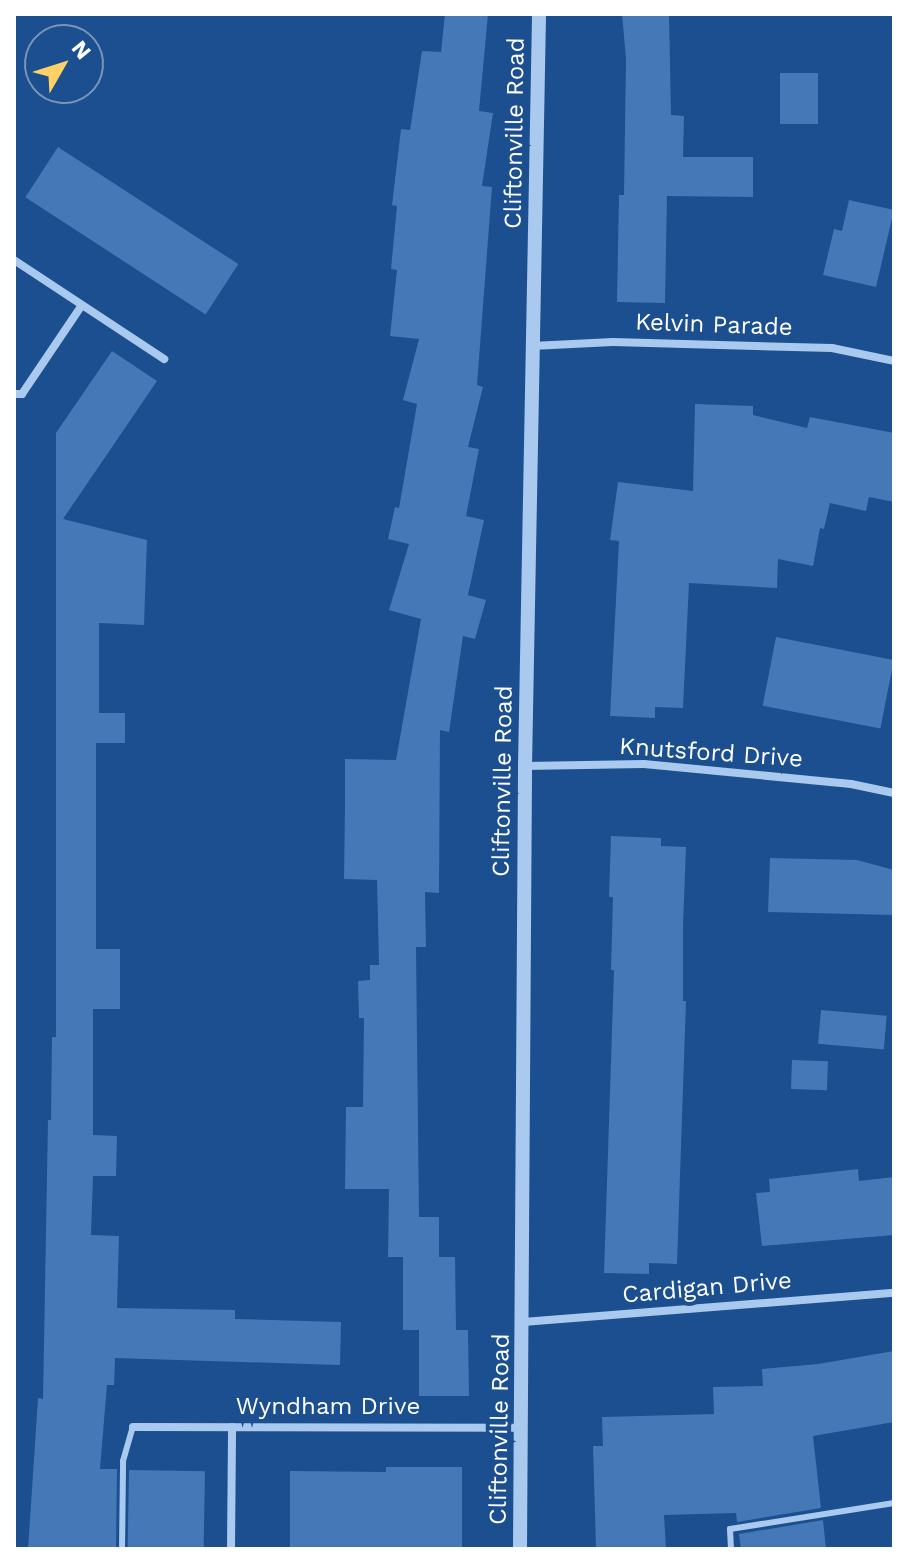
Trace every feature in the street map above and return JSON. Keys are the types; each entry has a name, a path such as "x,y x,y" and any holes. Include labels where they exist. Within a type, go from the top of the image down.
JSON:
{"street":[{"name":"Cliftonville Road","path":"520,1549 525,766 539,14"},
{"path":"14,260 164,359"},
{"path":"14,394 22,394 82,305"},
{"name":"Kelvin Parade","path":"532,346 613,342 832,348 894,361"},
{"name":"Knutsford Drive","path":"525,766 644,764 851,784 894,793"},
{"name":"Cardigan Drive","path":"523,1322 894,1293"},
{"name":"Wyndham Drive","path":"133,1427 523,1428"},
{"path":"231,1549 232,1427"}],"lane":[{"path":"122,1549 123,1461 133,1427"},
{"path":"731,1549 730,1529 894,1503"}],"building":[{"path":"445,14 488,14 479,111 493,113 482,186 492,187 477,385 483,387 468,447 479,449 466,516 484,520 468,595 486,600 475,639 463,636 449,732 440,730 439,893 425,892 426,947 416,947 419,1217 439,1217 439,1257 455,1257 456,1330 468,1330 469,1396 419,1396 419,1330 403,1330 403,1257 388,1257 389,1189 345,1189 346,1107 363,1107 364,1018 359,1018 358,981 370,980 370,965 379,965 377,880 344,879 345,759 396,760 421,619 389,610 409,544 388,539 395,507 399,508 417,404 403,400 419,339 390,336 397,270 391,269 397,206 392,205 401,129 410,130 422,51 441,52"},
{"path":"622,14 669,14 671,115 684,116 683,157 753,157 753,197 667,196 665,303 617,302 619,195 624,195 626,59"},
{"path":"780,73 818,73 818,124 780,124"},
{"path":"58,147 238,264 206,314 25,197"},
{"path":"849,200 894,210 876,287 823,275 834,229 842,231"},
{"path":"112,351 157,381 63,519 147,540 144,625 99,623 99,713 125,713 125,743 96,743 96,949 120,949 120,1009 93,1009 93,1135 117,1136 116,1176 93,1176 91,1235 119,1236 117,1308 235,1310 235,1319 341,1322 340,1365 115,1358 114,1385 107,1385 100,1469 117,1469 116,1549 28,1549 38,1398 43,1399 48,1120 51,1120 52,1037 56,1037 56,433"},
{"path":"695,404 753,406 753,415 807,428 810,417 894,433 894,502 869,497 866,511 830,503 824,529 820,528 813,566 778,559 777,588 689,583 683,708 655,707 655,718 610,716 619,541 610,540 618,482 693,491"},
{"path":"776,637 894,660 880,729 763,706"},
{"path":"611,836 661,838 661,846 686,847 683,1001 686,1001 677,1264 649,1263 649,1274 604,1273 614,970 611,970 613,897 609,897"},
{"path":"770,858 857,860 894,870 894,915 768,912"},
{"path":"821,1010 887,1016 884,1050 818,1044"},
{"path":"792,1060 828,1061 827,1090 791,1089"},
{"path":"858,1169 859,1181 894,1177 894,1235 762,1246 756,1193 770,1192 769,1179"},
{"path":"894,1351 894,1422 813,1436 821,1508 737,1522 736,1513 664,1515 666,1549 596,1549 593,1446 603,1446 602,1417 714,1414 713,1387 763,1386 762,1369 818,1364"},
{"path":"386,1467 462,1467 462,1549 290,1549 290,1471 386,1472"},
{"path":"129,1470 205,1471 204,1549 128,1549"},
{"path":"823,1520 826,1549 741,1549 739,1534"}]}
